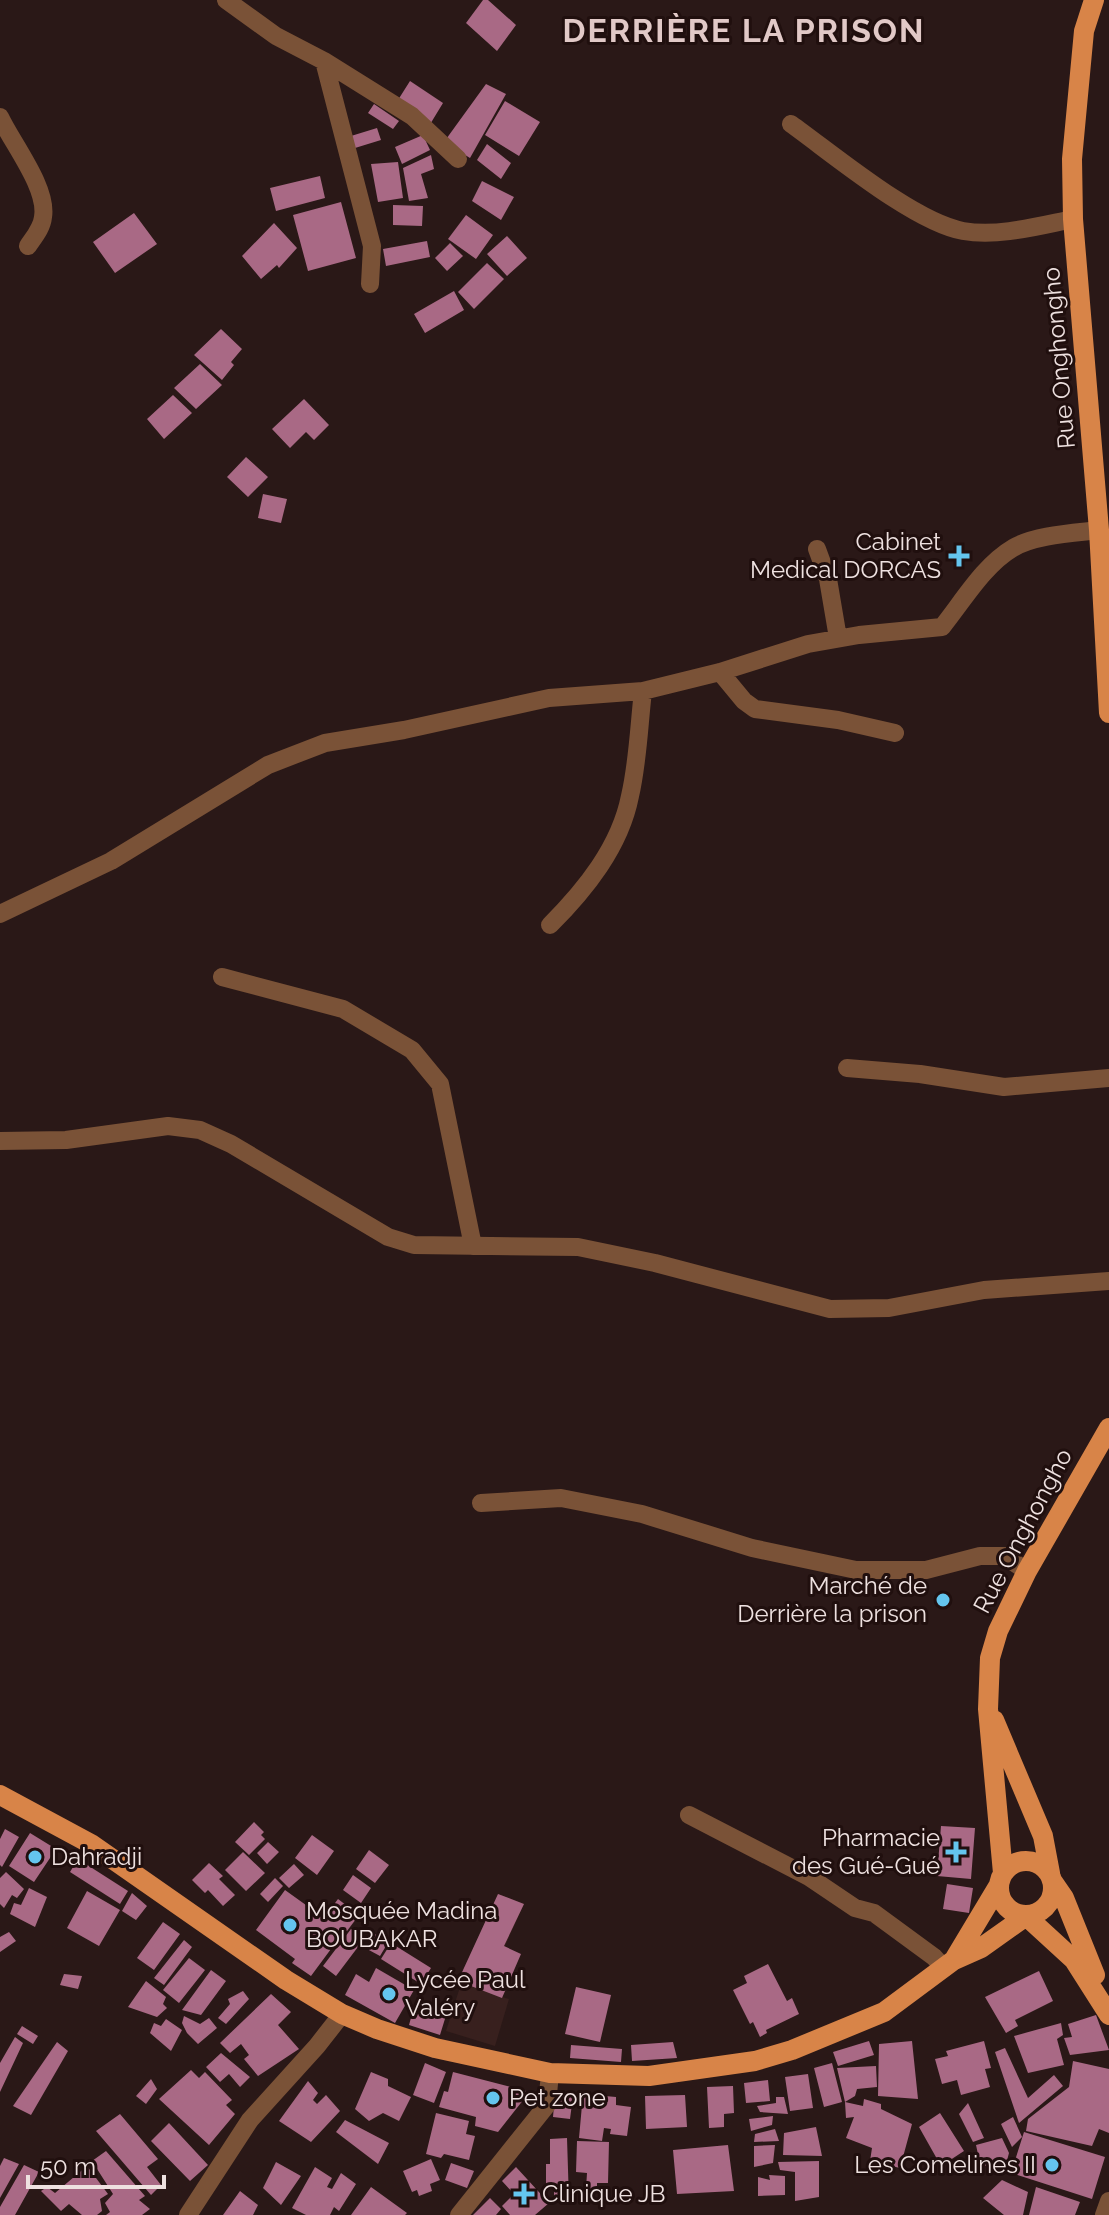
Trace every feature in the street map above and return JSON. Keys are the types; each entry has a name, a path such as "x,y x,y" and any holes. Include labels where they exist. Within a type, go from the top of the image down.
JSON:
{"main road":[{"name":"Rue Onghongho","path":"1094,0 1084,31 1078,85 1072,159 1073,219 1099,530 1109,713"},
{"name":"Rue Onghongho","path":"1001,1879 988,1709 990,1658 998,1631 1027,1571 1109,1428"},
{"path":"0,1795 103,1852 253,1958 342,2014 435,2048 550,2073 649,2076 763,2059 871,2019 894,2006 949,1964 981,1948 1026,1916 1045,1909 1054,1892 1049,1855 1033,1808 988,1709"},
{"path":"949,1964 1009,1866 1026,1861 1044,1866 1073,1918 1109,2014"},
{"path":"1001,1879 1000,1896 1005,1906 1026,1916 1074,1960 1109,2014"}],"street":[{"path":"226,0 276,36 324,61 412,116 458,159"},
{"path":"324,61 372,246 370,284"},
{"path":"0,117 31,174 44,212 42,223 28,246"},
{"path":"791,124 896,199 931,219 962,231 1008,232 1073,219"},
{"path":"0,914 111,861 268,765 325,743 404,730 549,698 643,691 838,638 942,627 992,565 1014,547 1099,530"},
{"path":"817,549 830,590 838,638"},
{"path":"720,672 744,701 755,709 824,717 895,733"},
{"path":"550,925 583,892 609,851 620,824 630,797 643,691"},
{"path":"222,977 343,1009 412,1050 440,1084 473,1246"},
{"path":"847,1068 920,1074 1004,1087 1109,1078"},
{"path":"0,1141 66,1140 168,1126 200,1130 231,1144 388,1237 414,1245 578,1247 655,1263 830,1309 889,1308 984,1290 1109,1281"},
{"path":"481,1503 561,1498 642,1514 752,1548 856,1570 926,1570 980,1556 1004,1556 1027,1571"},
{"path":"689,1815 809,1877 855,1908 874,1913 934,1957 949,1964"},
{"path":"188,2215 250,2120 342,2014"},
{"path":"459,2215 547,2105 550,2073"},
{"path":"1104,2215 1109,2201"}],"shaded area":[{"path":"498,1894 524,1904 505,1946 502,1997 509,1999 495,2046 446,2031 460,1987 458,1981"}],"building":[{"path":"483,0 488,0 516,25 497,51 466,23"},
{"path":"410,81 443,103 429,126 398,100"},
{"path":"486,84 506,94 470,158 444,142"},
{"path":"505,101 540,122 519,156 485,135"},
{"path":"374,104 399,121 393,129 368,113"},
{"path":"377,128 381,140 355,148 351,136"},
{"path":"423,135 430,150 402,164 395,147"},
{"path":"487,144 511,163 501,179 477,160"},
{"path":"431,155 434,169 421,174 428,198 409,201 403,168"},
{"path":"398,162 403,198 378,202 371,164"},
{"path":"320,176 325,198 276,211 270,188"},
{"path":"482,181 514,197 501,220 472,201"},
{"path":"341,202 356,258 308,271 293,215"},
{"path":"393,205 423,206 422,226 393,225"},
{"path":"134,213 157,244 115,273 93,242"},
{"path":"466,215 493,235 476,259 448,239"},
{"path":"274,223 297,248 279,268 277,265 261,279 242,256"},
{"path":"507,236 527,258 507,276 487,254"},
{"path":"427,241 430,257 386,266 383,249"},
{"path":"450,243 463,256 447,271 435,258"},
{"path":"487,263 504,279 474,309 458,292"},
{"path":"454,291 464,310 425,333 414,314"},
{"path":"221,329 242,349 222,380 194,355"},
{"path":"200,364 222,385 196,409 174,388"},
{"path":"173,395 192,413 164,439 147,419"},
{"path":"304,399 329,425 314,440 306,432 290,448 272,429"},
{"path":"246,457 268,477 248,497 227,477"},
{"path":"263,494 287,499 281,523 258,518"},
{"path":"254,1822 264,1832 261,1835 265,1839 249,1855 235,1842"},
{"name":"Pharmacie des Gué-Gué","path":"941,1826 975,1828 971,1879 937,1876"},
{"path":"5,1829 19,1837 2,1867 0,1839"},
{"path":"30,1833 56,1849 34,1882 9,1866"},
{"path":"312,1835 334,1851 317,1875 295,1858"},
{"path":"268,1842 279,1852 267,1864 257,1853"},
{"path":"369,1850 389,1865 375,1883 356,1869"},
{"path":"243,1852 265,1873 246,1891 225,1870"},
{"path":"78,1859 128,1891 120,1904 70,1872"},
{"path":"209,1863 223,1876 219,1879 235,1895 223,1906 208,1890 205,1893 192,1880"},
{"path":"294,1864 304,1875 289,1888 279,1878"},
{"path":"6,1872 24,1889 17,1898 12,1895 4,1908 0,1904 0,1878"},
{"path":"353,1875 371,1888 361,1903 343,1890"},
{"path":"275,1878 283,1886 268,1902 260,1894"},
{"path":"947,1884 973,1888 969,1913 943,1909"},
{"path":"29,1888 47,1897 35,1927 10,1914 14,1903 21,1905"},
{"path":"285,1890 324,1918 338,1899 359,1915 311,1976 292,1963 295,1959 256,1930"},
{"path":"87,1891 120,1910 99,1946 67,1928"},
{"path":"132,1893 147,1906 136,1920 122,1911"},
{"path":"498,1894 524,1904 504,1946 521,1954 502,1998 458,1981"},
{"path":"163,1922 180,1934 154,1970 137,1958"},
{"path":"351,1929 364,1939 336,1976 323,1966"},
{"path":"9,1932 16,1941 0,1952 0,1937"},
{"path":"375,1934 389,1941 380,1956 367,1949"},
{"path":"184,1940 192,1947 164,1985 154,1978"},
{"path":"391,1943 431,1968 421,1984 381,1959"},
{"path":"189,1958 205,1970 179,2003 163,1990"},
{"path":"768,1964 787,2001 792,1998 799,2014 766,2030 767,2033 760,2037 733,1990 747,1983 744,1976"},
{"path":"376,1968 414,1990 395,2023 345,1995 356,1974 369,1982"},
{"path":"211,1970 226,1981 201,2015 182,2010"},
{"path":"1039,1971 1053,2001 1015,2020 1018,2026 1006,2033 985,1997"},
{"path":"64,1974 82,1976 78,1989 60,1985"},
{"path":"146,1981 166,1997 163,2004 167,2008 157,2017 128,2007"},
{"path":"576,1987 611,1995 600,2042 565,2034"},
{"path":"243,1991 249,1999 226,2024 218,2018 230,2004 228,1999"},
{"path":"271,1994 291,2012 278,2025 299,2049 258,2076 244,2059 249,2055 241,2044 230,2053 220,2043"},
{"path":"429,2003 448,2009 440,2035 409,2025 414,2007 426,2011"},
{"path":"1096,2015 1109,2050 1070,2055 1064,2038 1072,2037 1068,2024"},
{"path":"184,2016 200,2024 209,2018 217,2028 198,2044 182,2023"},
{"path":"166,2019 182,2030 171,2051 150,2033 154,2023 161,2026"},
{"path":"1061,2023 1063,2035 1057,2039 1064,2065 1028,2073 1014,2036"},
{"path":"22,2026 38,2036 33,2044 17,2034"},
{"path":"15,2037 23,2043 0,2092 0,2063"},
{"path":"869,2041 874,2055 838,2066 833,2052"},
{"path":"912,2041 918,2099 878,2096 879,2044"},
{"path":"984,2041 991,2068 985,2069 990,2087 961,2095 957,2080 942,2084 935,2059 948,2056 946,2051"},
{"path":"57,2042 68,2051 31,2115 13,2106"},
{"path":"673,2042 677,2058 632,2061 631,2045"},
{"path":"571,2045 622,2049 621,2062 570,2058"},
{"path":"1005,2048 1028,2098 1054,2075 1063,2086 1019,2123 995,2052"},
{"path":"221,2053 250,2077 240,2087 229,2074 220,2082 206,2067"},
{"path":"1073,2061 1109,2069 1109,2133 1099,2129 1092,2146 1026,2131 1028,2119 1069,2087"},
{"path":"425,2063 446,2072 434,2103 413,2095"},
{"path":"832,2063 842,2102 824,2107 814,2068"},
{"path":"876,2066 877,2087 857,2089 855,2096 845,2102 837,2068"},
{"path":"191,2070 199,2078 205,2072 232,2100 226,2105 235,2114 209,2145 159,2099"},
{"path":"371,2072 388,2079 388,2086 411,2097 399,2121 383,2113 369,2121 355,2109"},
{"path":"453,2072 526,2091 524,2099 498,2132 475,2126 476,2117 439,2107 444,2091 448,2092"},
{"path":"808,2074 813,2108 790,2111 785,2077"},
{"path":"151,2079 157,2089 146,2104 136,2096"},
{"path":"768,2080 770,2101 746,2103 744,2083"},
{"path":"308,2081 318,2093 313,2100 317,2104 326,2095 340,2111 311,2142 279,2121"},
{"path":"733,2086 734,2113 724,2114 724,2127 709,2128 707,2087"},
{"path":"555,2094 573,2096 570,2119 553,2117"},
{"path":"583,2094 616,2097 616,2105 631,2107 627,2136 610,2134 611,2129 604,2128 602,2141 579,2138"},
{"path":"685,2095 687,2127 646,2129 645,2096"},
{"path":"776,2097 784,2097 788,2114 760,2112 757,2106 776,2103"},
{"path":"864,2099 881,2104 881,2109 912,2124 900,2168 870,2161 872,2148 846,2138 854,2117 846,2118 845,2102 863,2106"},
{"path":"968,2103 984,2138 973,2142 959,2114"},
{"path":"436,2113 469,2121 466,2134 475,2136 469,2160 444,2154 441,2158 426,2154"},
{"path":"940,2113 964,2151 941,2166 919,2127"},
{"path":"120,2114 158,2159 147,2167 161,2185 151,2195 96,2131"},
{"path":"773,2116 772,2125 751,2131 749,2119"},
{"path":"1013,2117 1022,2137 1012,2147 1001,2124"},
{"path":"345,2120 389,2143 378,2164 336,2132"},
{"path":"169,2123 208,2165 190,2181 151,2141"},
{"path":"816,2127 822,2156 783,2155 784,2133"},
{"path":"775,2129 779,2141 754,2142 755,2134"},
{"path":"1024,2132 1105,2157 1092,2199 1011,2173"},
{"path":"567,2138 569,2201 554,2202 554,2185 546,2185 550,2139"},
{"path":"1002,2138 1009,2153 1005,2168 991,2171 979,2159 976,2145"},
{"path":"577,2141 609,2142 608,2183 597,2183 597,2189 586,2189 587,2173 576,2172"},
{"path":"728,2145 734,2191 677,2194 673,2150"},
{"path":"775,2145 773,2163 754,2167 754,2146"},
{"path":"106,2151 145,2196 139,2200 150,2209 142,2215 106,2215 110,2212 105,2203 113,2194 92,2161"},
{"path":"4,2158 19,2164 0,2198 0,2166"},
{"path":"431,2159 440,2180 430,2184 432,2191 419,2196 417,2190 412,2192 403,2171"},
{"path":"819,2161 819,2197 795,2201 795,2172 780,2170 778,2162"},
{"path":"276,2162 301,2176 281,2205 263,2188"},
{"path":"451,2163 474,2171 467,2188 445,2180"},
{"path":"24,2165 39,2172 15,2215 0,2215 0,2207"},
{"path":"87,2166 108,2194 100,2199 102,2211 97,2215 82,2215 69,2204 61,2211 41,2191 47,2187 55,2193"},
{"path":"315,2167 332,2178 327,2187 332,2189 341,2173 356,2184 339,2211 334,2207 330,2215 306,2215 292,2208"},
{"path":"516,2167 549,2203 535,2215 510,2215 502,2206 514,2194 502,2181"},
{"path":"769,2175 785,2176 785,2195 758,2196 758,2177 770,2180"},
{"path":"1002,2180 1028,2192 1023,2215 1004,2215 983,2198"},
{"path":"371,2187 407,2213 351,2215"},
{"path":"1036,2187 1080,2202 1075,2215 1029,2215"},
{"path":"240,2191 258,2205 253,2215 223,2215"},
{"path":"490,2198 501,2209 496,2215 473,2215"}],"place":[{"name":"Cabinet Medical DORCAS","path":"959,556"},
{"name":"Marché de Derrière la prison","path":"943,1600"},
{"name":"Pharmacie des Gué-Gué","path":"956,1852"},
{"name":"Dahradji","path":"35,1857"},
{"name":"Mosquée Madina BOUBAKAR","path":"290,1925"},
{"name":"Lycée Paul Valéry","path":"389,1994"},
{"name":"Pet zone","path":"493,2098"},
{"name":"Les Comelines II","path":"1052,2165"},
{"name":"Clinique JB","path":"524,2194"}],"district":[{"name":"DERRIÈRE LA PRISON","path":"744,31"}]}
